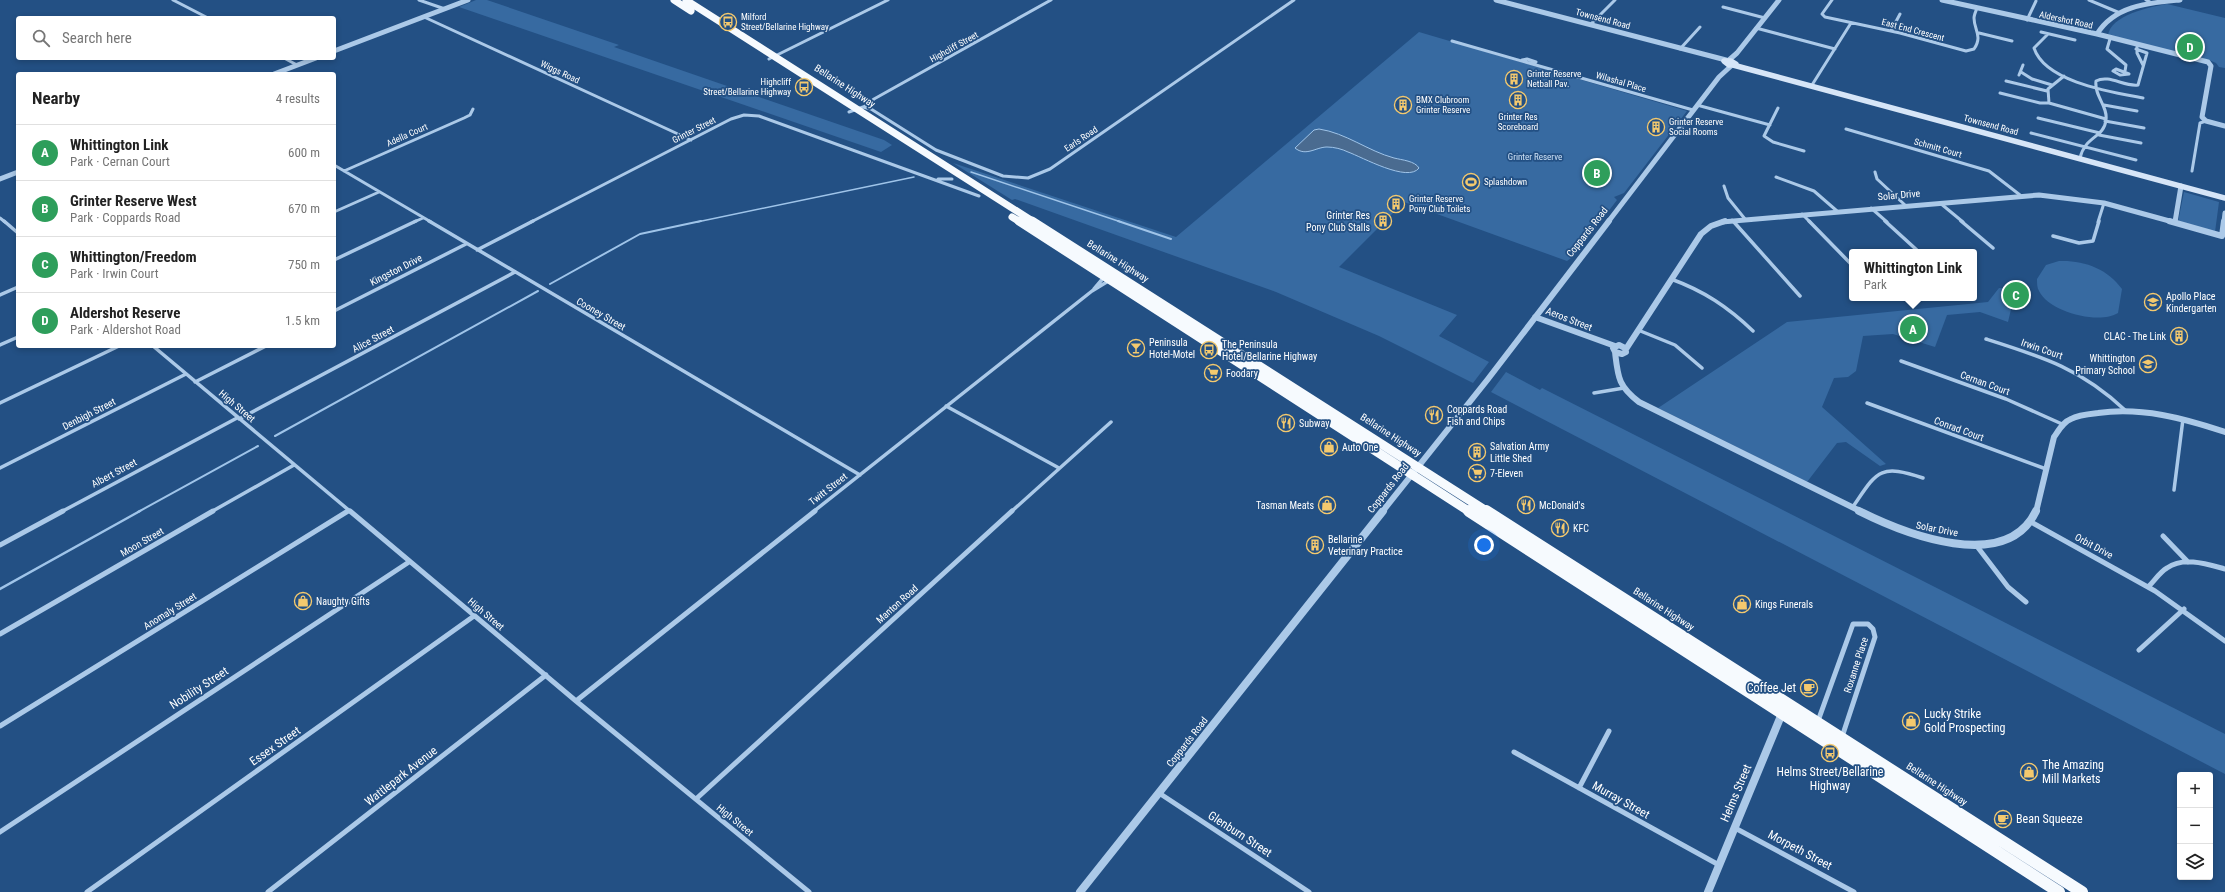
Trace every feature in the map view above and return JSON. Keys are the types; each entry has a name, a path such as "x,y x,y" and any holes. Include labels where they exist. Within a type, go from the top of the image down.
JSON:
{"highway":[{"name":"Bellarine Highway","path":"674,0 857,109 970,182 1109,277"},
{"name":"Bellarine Highway","path":"686,0 772,58"},
{"name":"Bellarine Highway","path":"857,109 952,179 1415,471 1784,708 2059,892"},
{"path":"952,179 970,182"},
{"name":"Bellarine Highway","path":"1784,708 1818,723 2082,892"}],"main road":[{"name":"Townsend Road","path":"1730,63 2225,198"}],"street":[{"path":"173,0 204,16"},
{"path":"419,0 445,9"},
{"path":"336,50 468,0"},
{"path":"772,58 888,0"},
{"name":"Highcliff Street","path":"857,109 1051,0"},
{"name":"Earls Road","path":"857,109 877,112 936,150 955,158 1003,176 1028,178 1050,169 1294,0"},
{"name":"Townsend Road","path":"1496,0 1730,63"},
{"path":"1590,25 1616,0"},
{"name":"Coppards Road","path":"1080,892 1415,471 1779,0"},
{"name":"East End Crescent","path":"1832,0 1822,16 1891,31 1966,51 1973,51 1976,47 1979,33"},
{"name":"Aldershot Road","path":"1942,0 2027,20 2097,34 2137,47 2209,64 2211,67 2202,115 2206,121"},
{"path":"2089,0 2120,13"},
{"path":"2146,0 2152,3"},
{"path":"2097,34 2104,24 2120,13 2152,3 2180,0"},
{"path":"2027,20 2036,1"},
{"path":"1723,7 1765,18"},
{"path":"1977,8 1974,18 1979,33 2012,41"},
{"path":"1891,31 1900,14"},
{"name":"Wiggs Road","path":"424,17 691,140"},
{"path":"1812,85 1851,23"},
{"path":"1680,50 1700,27"},
{"path":"1756,28 1835,49"},
{"path":"2040,32 2076,40"},
{"path":"2048,34 2047,38 2035,45 2035,54 2046,66 2064,76 2094,87 2143,98"},
{"path":"2110,39 2107,49 2126,65 2125,71 2128,75 2119,75 2113,70 2125,71"},
{"name":"Wilashal Place","path":"1452,41 1521,60 1527,59 1646,94 1648,97 1693,110"},
{"path":"2137,47 2139,58 2143,65"},
{"path":"2080,158 2084,146 2100,134 2106,120 2104,106 2094,87 2096,81 2100,79 2137,86 2147,53 2137,47"},
{"path":"2139,58 2146,59"},
{"path":"288,60 297,65"},
{"path":"279,72 311,60"},
{"path":"2019,75 2023,65"},
{"path":"2021,72 2032,79 2052,85"},
{"path":"2049,103 2047,91 2064,76"},
{"path":"2006,81 2047,91"},
{"path":"2000,93 2033,101 2049,103 2106,120 2144,128"},
{"path":"1697,105 1770,125"},
{"path":"2104,106 2137,111"},
{"path":"1778,108 1764,134 1765,138 1804,151"},
{"name":"Adella Court","path":"344,171 464,118 470,115 473,109"},
{"name":"Grinter Street","path":"477,250 735,117 754,115 979,196"},
{"path":"2038,118 2141,143"},
{"path":"2192,171 2200,123 2206,121 2225,126"},
{"name":"Schmitt Court","path":"1846,129 1989,171 2020,195"},
{"path":"2031,133 2136,160"},
{"name":"Cooney Street","path":"336,168 344,171 860,475"},
{"path":"1875,172 1877,179 1905,205"},
{"path":"0,179 16,173"},
{"path":"1776,177 1814,191 1837,211"},
{"name":"Grinter Street","path":"930,178 952,179"},
{"path":"1724,186 1728,198 1745,219"},
{"path":"2175,222 2181,186"},
{"path":"336,211 379,192"},
{"name":"Solar Drive","path":"2062,424 2055,436 2037,508 2031,522 2017,535 1993,542 1976,544 1942,542 1912,535 1852,508 1650,409 1633,398 1624,388 1617,376 1616,363 1619,349 1632,337 1701,234 1712,226 1731,220 2020,195 2055,196 2104,203 2224,236"},
{"path":"1939,202 1994,248"},
{"path":"2053,236 2079,243 2093,241 2104,203"},
{"path":"1870,208 1915,249"},
{"path":"2224,236 2225,213"},
{"path":"1801,214 1849,262"},
{"path":"0,218 16,231"},
{"path":"336,259 423,218"},
{"path":"1731,220 1800,296"},
{"name":"Kingston Drive","path":"336,310 466,244"},
{"name":"Alice Street","path":"238,418 515,272"},
{"name":"Twitt Street","path":"576,701 1109,277"},
{"name":"Twitt Street","path":"1092,291 1109,277"},
{"path":"1670,279 1713,296 1729,308 1753,331"},
{"path":"0,295 16,288"},
{"name":"Aeros Street","path":"1535,317 1619,349"},
{"path":"1637,329 1674,345 1702,368"},
{"path":"0,345 16,338"},
{"name":"Irwin Court","path":"1986,339 2077,371 2098,385 2126,411"},
{"path":"0,403 115,348"},
{"name":"High Street","path":"156,348 409,562 809,892"},
{"path":"195,382 262,348"},
{"name":"Cernan Court","path":"1901,361 2006,398 2062,424"},
{"name":"Denbigh Street","path":"0,468 186,374"},
{"path":"1594,393 1624,388"},
{"name":"Conrad Court","path":"1867,404 2046,469"},
{"path":"946,406 1059,468"},
{"path":"2062,424 2079,417 2126,411 2159,412 2183,418 2225,432"},
{"name":"Albert Street","path":"0,545 238,418"},
{"path":"2174,490 2183,418"},
{"name":"Manton Road","path":"696,799 1111,422"},
{"name":"Moon Street","path":"0,634 294,465"},
{"path":"1852,508 1874,476 1882,471 1894,470 1923,478"},
{"name":"Anomaly Street","path":"0,726 349,511"},
{"name":"Orbit Drive","path":"2031,522 2149,586 2184,609 2225,642"},
{"path":"2163,536 2188,562"},
{"path":"1976,544 2008,587 2026,602"},
{"name":"Nobility Street","path":"0,832 409,562"},
{"path":"2149,586 2168,566 2188,562 2225,569"},
{"path":"2139,650 2184,609"},
{"name":"Essex Street","path":"87,892 474,616"},
{"name":"Roxanne Place","path":"1818,723 1853,624 1860,621 1869,624 1873,628 1875,637 1842,738"},
{"name":"Wattlepark Avenue","path":"268,892 546,675"},
{"name":"Helms Street","path":"1708,892 1784,708"},
{"path":"1579,788 1609,731"},
{"name":"Murray Street","path":"1514,752 1719,865"},
{"name":"Glenburn Street","path":"1159,794 1309,892"},
{"name":"Morpeth Street","path":"1735,828 1854,892"}],"green space":[{"path":"476,0 487,0 619,45 614,47 884,140 892,145 881,152 459,7"},
{"path":"2167,4 2225,18 2225,68 2219,67 2216,63 2209,60 2108,36 2110,29 2123,17 2151,7"},
{"name":"Grinter Reserve","path":"1419,32 1687,111 1624,193 1614,197 1617,200 1575,255 1567,261 1404,202 1339,267 1457,315 1439,336 1489,362 1473,383 1379,336 1276,292 1015,199 1012,200 953,163 1176,237"},
{"path":"2184,192 2219,202 2215,232 2178,222"},
{"path":"2059,261 2086,264 2103,271 2110,276 2122,289 2118,313 2099,318 2087,317 2063,310 2044,298 2038,290 2037,279 2046,265"},
{"path":"1999,288 2009,289 2019,303 2012,305 2008,322 1980,312 1947,315 1935,347 1893,334 1863,336 1856,371 1848,377 1834,378 1822,407 1886,464 1880,466 1846,442 1837,443 1807,482 1658,408 1787,322 1988,302"},
{"path":"1506,372 1540,390 1542,388 2225,734 2225,774 1491,392"}],"shaded area":[{"path":"1319,129 1348,138 1384,155 1411,162 1419,168 1413,172 1405,173 1385,168 1338,148 1323,147 1303,152 1295,148 1314,130"}],"waterway":[{"path":"971,172 1118,221"},
{"path":"697,222 914,177"},
{"path":"550,284 640,234 701,221"},
{"path":"1118,221 1171,239"},
{"path":"275,436 538,291"},
{"path":"138,512 258,446"},
{"path":"0,589 140,511"}],"place":[{"name":"Milford Street/Bellarine Highway","path":"728,22"},
{"name":"Aldershot Reserve","path":"2190,47"},
{"name":"Grinter Reserve Netball Pav.","path":"1514,79"},
{"name":"Highcliff Street/Bellarine Highway","path":"804,87"},
{"name":"Grinter Res Scoreboard","path":"1518,100"},
{"name":"BMX Clubroom Grinter Reserve","path":"1403,105"},
{"name":"Grinter Reserve Social Rooms","path":"1656,127"},
{"name":"Grinter Reserve West","path":"1597,173"},
{"name":"Splashdown","path":"1471,182"},
{"name":"Grinter Reserve Pony Club Toilets","path":"1396,204"},
{"name":"Grinter Res Pony Club Stalls","path":"1383,221"},
{"name":"Whittington/Freedom","path":"2016,295"},
{"name":"Apollo Place Kindergarten","path":"2153,302"},
{"name":"Whittington Link","path":"1913,329"},
{"name":"CLAC - The Link","path":"2179,336"},
{"name":"Peninsula Hotel-Motel","path":"1136,348"},
{"name":"The Peninsula Hotel/Bellarine Highway","path":"1209,350"},
{"name":"Whittington Primary School","path":"2148,364"},
{"name":"Foodary","path":"1213,373"},
{"name":"Coppards Road Fish and Chips","path":"1434,415"},
{"name":"Subway","path":"1286,423"},
{"name":"Auto One","path":"1329,447"},
{"name":"Salvation Army Little Shed","path":"1477,452"},
{"name":"7-Eleven","path":"1477,473"},
{"name":"Tasman Meats","path":"1327,505"},
{"name":"McDonald's","path":"1526,505"},
{"name":"KFC","path":"1560,528"},
{"name":"Bellarine Veterinary Practice","path":"1315,545"},
{"name":"Naughty Gifts","path":"303,601"},
{"name":"Kings Funerals","path":"1742,604"},
{"name":"Coffee Jet","path":"1809,688"},
{"name":"Lucky Strike Gold Prospecting","path":"1911,721"},
{"name":"Helms Street/Bellarine Highway","path":"1830,753"},
{"name":"The Amazing Mill Markets","path":"2029,772"},
{"name":"Bean Squeeze","path":"2003,819"}]}
